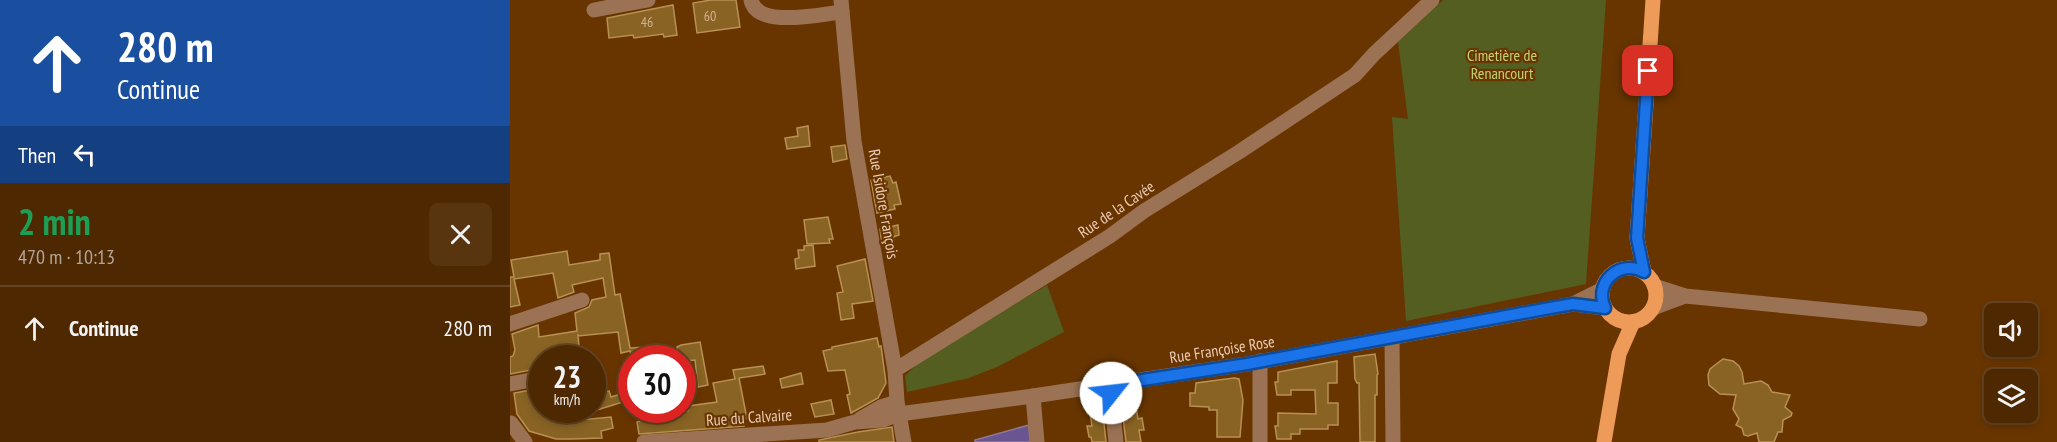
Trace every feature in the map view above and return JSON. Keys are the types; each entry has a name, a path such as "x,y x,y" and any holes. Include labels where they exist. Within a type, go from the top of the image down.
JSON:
{"main road":[{"path":"1644,272 1632,268 1615,271 1608,277 1602,289 1602,303 1609,313 1620,321 1633,322 1644,318 1653,308 1656,297 1654,286 1644,272 1637,238 1653,0"},
{"path":"1623,268 1637,238"},
{"path":"1609,313 1619,354"},
{"path":"1604,442 1619,354 1633,322"}],"street":[{"path":"594,10 648,0"},
{"path":"751,0 753,7 762,15 775,18 842,6"},
{"name":"Rue de la Cavée","path":"895,370 1101,242 1144,211 1239,152 1354,75 1432,0"},
{"name":"Rue Isidore François","path":"842,6 854,141 895,370 904,442"},
{"path":"1654,286 1685,296 1920,319"},
{"path":"1573,304 1602,289"},
{"path":"1653,308 1685,296"},
{"path":"510,324 582,300"},
{"path":"1573,304 1609,313"},
{"name":"Rue Françoise Rose","path":"898,408 1033,396 1110,385 1392,339 1573,304"},
{"path":"1392,339 1393,442"},
{"path":"1260,361 1260,442"},
{"path":"510,384 528,381"},
{"path":"1110,385 1116,442"},
{"path":"1033,396 1038,442"},
{"name":"Rue du Calvaire","path":"644,442 827,430 855,422 883,420 898,408"}],"green space":[{"name":"Cimetière de Renancourt","path":"1443,0 1606,0 1586,284 1406,321 1392,117 1408,119 1398,42"},
{"path":"1047,285 1064,332 997,367 969,378 907,392 905,376 920,361"}],"shaded area":[{"path":"1029,425 1030,442 975,442 975,440"}],"building":[{"path":"736,0 740,27 697,33 693,3"},
{"path":"673,5 677,35 664,37 663,34 634,38 633,35 609,38 607,18"},
{"path":"808,126 810,146 787,149 785,138 798,136 797,128"},
{"path":"845,145 847,159 833,162 831,147"},
{"path":"890,176 893,183 896,182 901,204 894,205 895,209 877,213 871,180"},
{"path":"828,217 833,239 829,239 830,243 807,244 804,220"},
{"path":"898,225 899,235 893,237 894,242 882,244 880,229"},
{"path":"813,245 815,266 796,269 795,259 799,258 798,250 804,250 804,246"},
{"path":"567,251 569,265 600,260 600,254 609,253 615,295 620,294 629,345 620,345 618,332 578,336 579,345 528,345 528,371 510,374 510,357 513,356 515,350 512,334 538,325 539,337 577,331 575,313 589,307 592,300 606,297 603,278 572,285 574,292 558,298 553,273 514,279 520,305 510,307 510,277 514,277 511,260"},
{"path":"865,259 873,301 852,304 854,318 841,320 837,293 843,292 837,266"},
{"path":"877,338 879,347 881,346 886,383 878,398 851,413 845,370 828,371 823,351"},
{"path":"700,342 708,385 698,387 696,345 681,345"},
{"path":"1375,354 1378,374 1377,395 1375,395 1375,442 1360,442 1359,383 1355,379 1354,357"},
{"path":"1723,359 1733,361 1739,366 1744,384 1761,381 1768,385 1772,392 1790,395 1785,407 1792,413 1791,416 1783,420 1782,432 1778,432 1774,442 1759,442 1757,433 1744,435 1742,428 1736,425 1739,419 1733,409 1736,395 1720,394 1709,385 1710,369"},
{"path":"1337,361 1337,383 1328,383 1328,403 1338,403 1338,425 1328,425 1328,429 1300,429 1300,434 1291,434 1291,439 1277,439 1275,426 1278,426 1278,413 1316,414 1315,390 1291,390 1291,395 1277,395 1275,382 1278,382 1278,372"},
{"path":"763,366 765,374 739,378 747,419 743,419 744,426 639,434 637,423 696,423 696,405 717,402 713,383 735,379 733,370"},
{"path":"801,373 803,384 782,388 780,379"},
{"path":"1239,379 1243,400 1240,437 1217,437 1217,410 1190,406 1190,393 1195,393 1196,383"},
{"path":"528,390 528,423 606,423 606,417 611,417 613,428 601,431 602,438 556,439 529,431 517,414 514,393"},
{"path":"609,391 611,397 618,395 618,403 606,407 606,392"},
{"path":"1134,394 1138,419 1142,418 1144,430 1139,430 1141,442 1126,442 1121,401 1126,400 1126,395"},
{"path":"831,400 834,414 815,417 811,404"},
{"path":"1096,400 1097,405 1102,404 1106,442 1092,442 1089,437 1087,426 1092,426 1088,401"},
{"path":"892,427 894,442 819,442 819,440"}],"route":[{"path":"1111,393 1110,385 1392,339 1573,304 1605,308 1601,294 1608,277 1623,268 1644,272 1637,238 1648,71"}]}
